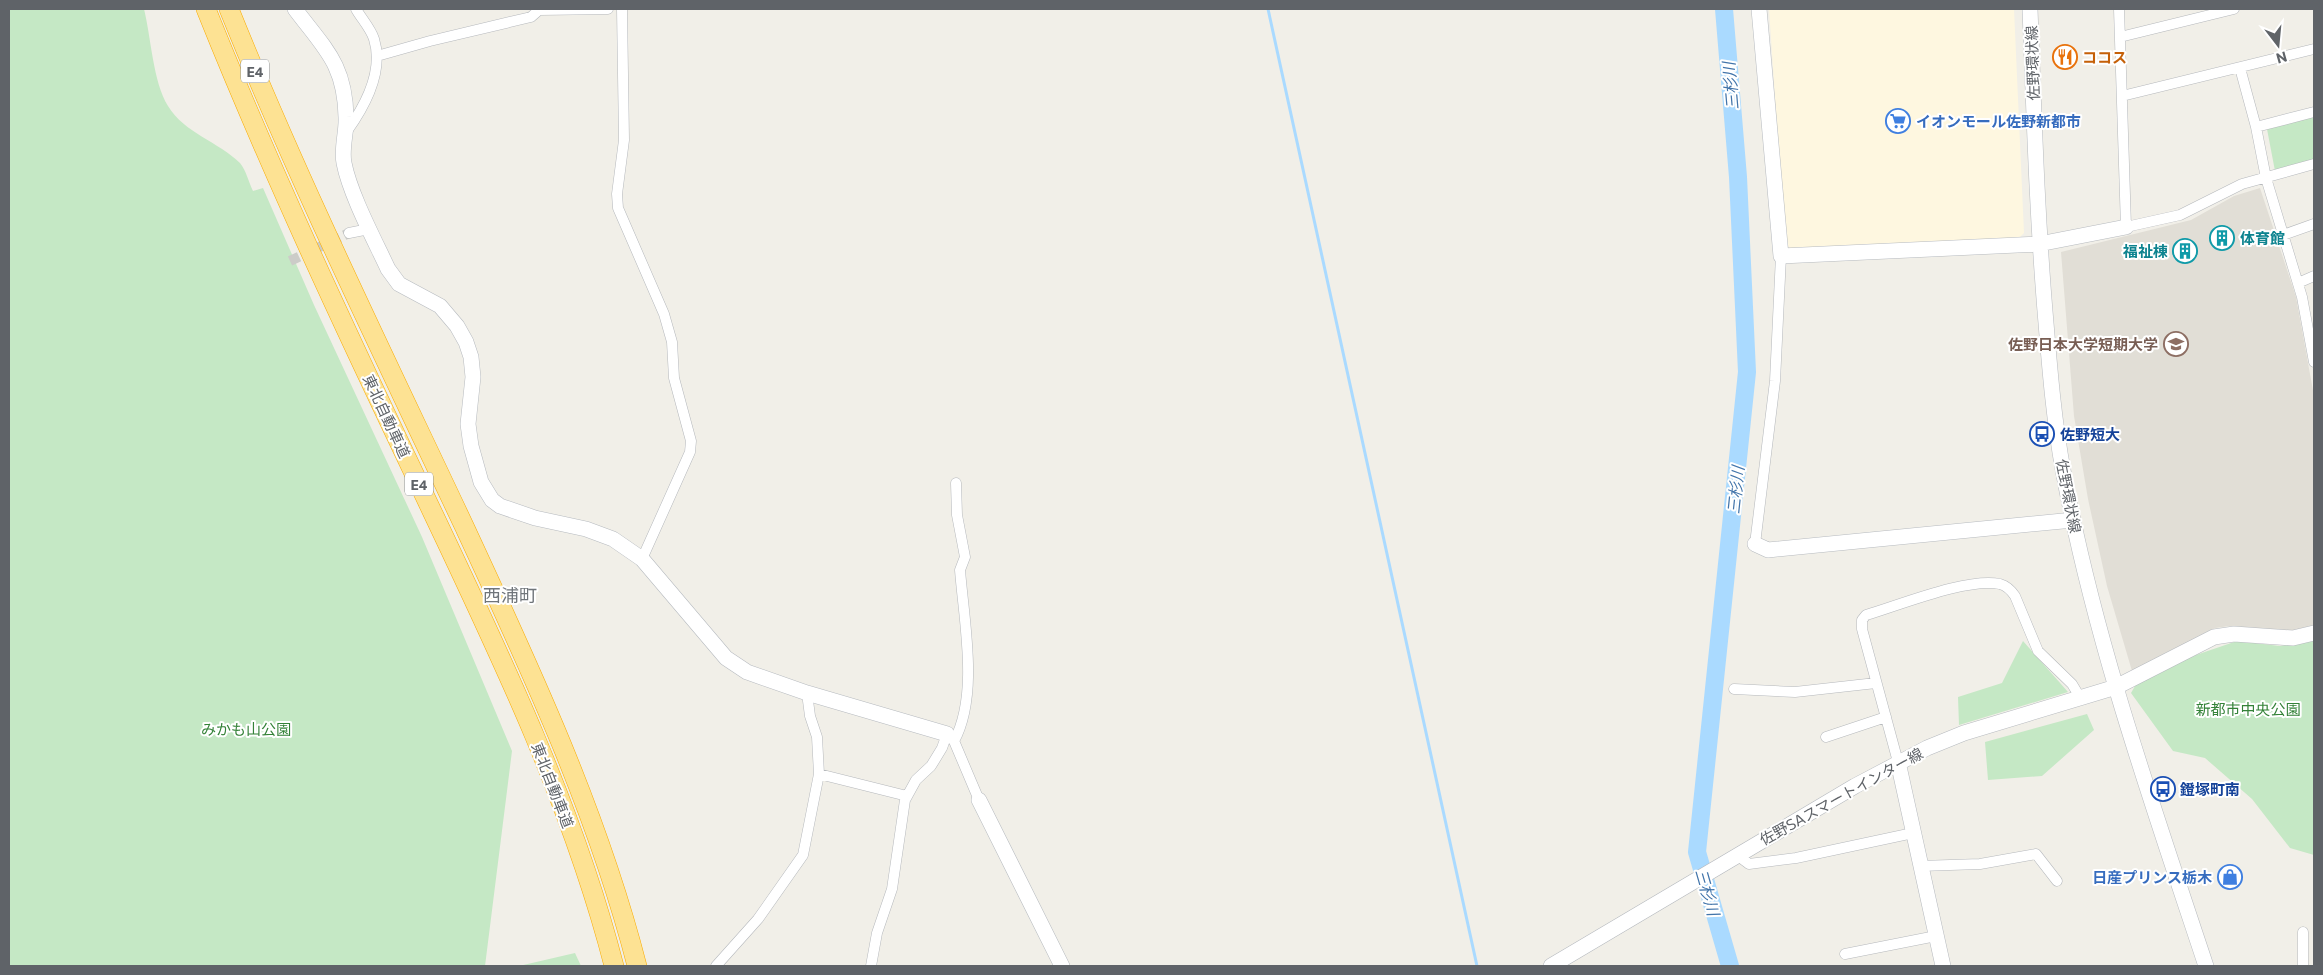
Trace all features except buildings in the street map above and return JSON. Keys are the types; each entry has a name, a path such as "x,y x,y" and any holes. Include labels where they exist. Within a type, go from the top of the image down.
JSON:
{"highway":[{"name":"東北自動車道","path":"206,9 299,228 481,614 516,694 570,826 614,966"},
{"name":"東北自動車道","path":"229,9 281,133 536,686 590,819 637,966"},
{"path":"241,9 252,38 281,133"}],"street":[{"path":"295,9 338,67 344,84 346,131 343,161 369,229 388,269 399,284 440,306 457,326 466,342 471,357 473,377 468,424 471,446 481,482 492,500 500,506 526,515 586,529 613,539 642,559 726,658 747,672 807,694 950,737 979,800 1062,966"},
{"path":"346,131 370,92 375,75 377,56 374,38 356,9"},
{"path":"377,56 430,41 531,17 538,10 608,9"},
{"path":"622,9 624,140 617,194 618,208 664,314 672,342 674,378 690,441 690,452 642,559"},
{"path":"1759,9 1781,256 1775,381 1755,544 1768,550 2073,520"},
{"name":"佐野環状線","path":"2030,9 2039,244 2052,396 2073,520 2116,687 2206,966"},
{"path":"2119,9 2126,227"},
{"path":"2120,37 2234,9"},
{"path":"2122,96 2314,49"},
{"path":"2240,68 2256,127 2266,178 2298,283 2312,339 2314,362"},
{"path":"2256,127 2314,112"},
{"path":"1781,256 2039,244 2180,215 2242,184 2314,164"},
{"path":"2283,235 2314,224"},
{"path":"349,233 369,229"},
{"path":"2298,283 2314,276"},
{"path":"871,966 878,933 892,889 907,796 916,780 931,766 950,737 962,727 969,695 960,570 965,557 957,514 956,482"},
{"path":"1943,966 1898,762 1862,629 1862,620 1866,615 1968,584 2000,584 2009,588 2015,596 2038,651 2072,684 2081,699"},
{"name":"佐野SAスマートインター線","path":"1551,966 1737,854 1898,762 1964,733 2116,687 2214,637 2234,634 2293,638 2314,633"},
{"path":"1734,689 1795,692 1876,683"},
{"path":"716,966 758,919 803,855 819,774 818,737 810,716 807,694"},
{"path":"1826,738 1886,717"},
{"path":"819,774 907,796"},
{"path":"1737,854 1749,864 1774,863 1913,833"},
{"path":"1920,866 1980,864 2036,854 2057,881"},
{"path":"2303,932 2303,966"},
{"path":"1845,954 1936,936"}],"shaded area":[{"name":"イオンモール佐野新都市","path":"1769,9 2014,9 2024,233 2019,238 1796,251 1785,245"},
{"name":"佐野日本大学短期大学","path":"2260,188 2296,297 2314,396 2314,625 2291,631 2229,626 2215,628 2132,671 2107,586 2088,499 2074,416 2061,252 2191,220 2234,196"}],"green space":[{"name":"みかも山公園","path":"9,9 144,9 159,85 168,106 183,123 240,163 253,191 263,188 314,305 422,537 512,751 485,966 9,966"},
{"path":"2314,117 2314,159 2275,171 2267,129"},
{"path":"2023,641 2068,692 1959,725 1958,697 2002,683"},
{"name":"新都市中央公園","path":"2237,641 2280,646 2314,641 2314,855 2290,848 2252,799 2205,758 2173,751 2131,693 2138,681 2196,655"},
{"path":"2087,714 2094,730 2042,776 1988,780 1985,742"},
{"path":"575,953 581,966 519,966"}],"waterway":[{"path":"1268,9 1477,966"},
{"name":"三杉川","path":"1724,9 1738,177 1747,372 1697,852 1730,966"}],"tunnel":[{"path":"290,261 349,233"}],"place":[{"name":"ココス","path":"2065,57"},
{"name":"イオンモール佐野新都市","path":"1898,121"},
{"name":"体育館","path":"2222,238"},
{"name":"福祉棟","path":"2185,251"},
{"name":"佐野日本大学短期大学","path":"2176,344"},
{"name":"佐野短大","path":"2042,434"},
{"name":"鐙塚町南","path":"2163,789"},
{"name":"日産プリンス栃木","path":"2230,877"}],"district":[{"name":"西浦町","path":"510,595"}]}
